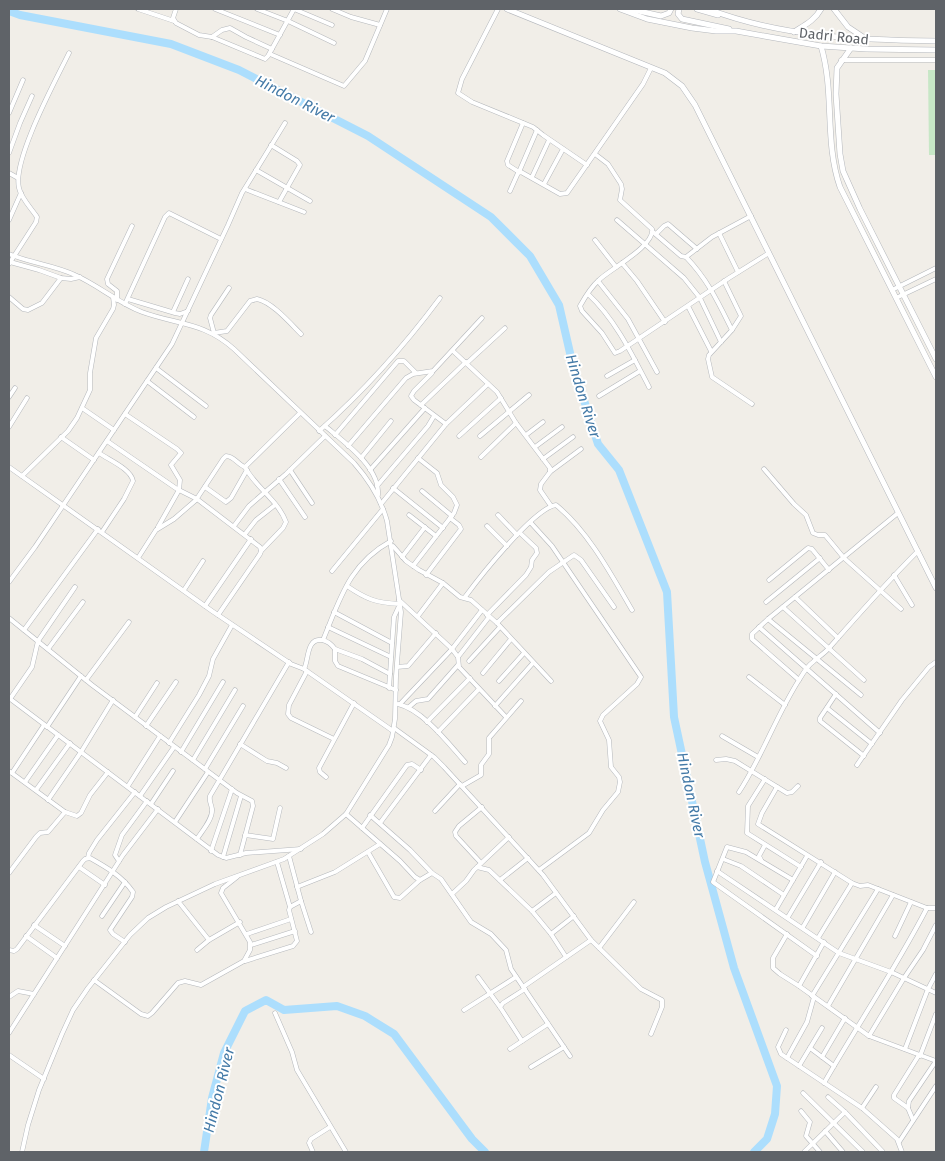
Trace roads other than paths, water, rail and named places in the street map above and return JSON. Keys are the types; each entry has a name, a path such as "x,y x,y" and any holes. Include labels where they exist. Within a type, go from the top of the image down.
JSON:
{"street":[{"path":"138,9 174,21 199,35 212,37 262,58 266,58 270,54 294,9 332,26"},
{"path":"174,21 176,9"},
{"path":"215,9 227,11 280,35"},
{"path":"257,9 288,21 334,43"},
{"path":"332,9 351,17 380,25"},
{"path":"270,54 344,86 364,61 387,9"},
{"path":"498,9 462,79 458,93 472,102 536,130 587,165"},
{"path":"507,9 665,73 682,86 696,105 936,588"},
{"name":"Dadri Road","path":"620,9 647,19 692,28 736,31"},
{"path":"630,9 661,16 669,13 671,9"},
{"name":"Dadri Road","path":"679,9 678,14 682,19 821,46 936,50"},
{"name":"Dadri Road","path":"696,9 794,32 869,40 936,41"},
{"name":"Dadri Road","path":"708,9 734,19"},
{"path":"794,32 810,22 821,9"},
{"path":"834,9 848,27 869,40"},
{"path":"212,37 222,30 230,28 272,49"},
{"path":"821,46 828,78 834,171 840,187 936,377"},
{"path":"851,48 837,68 836,94 843,171 860,209 936,359"},
{"path":"69,52 35,122 26,146 18,178 21,193 37,217 36,222 11,255 10,263 61,278 80,277"},
{"path":"841,60 936,60"},
{"path":"523,123 507,164 564,195 571,189 651,68"},
{"path":"9,113 23,80"},
{"path":"9,154 32,96"},
{"path":"9,582 64,506 156,368 183,323 236,205 285,123"},
{"path":"510,191 536,130"},
{"path":"532,177 549,140"},
{"path":"271,145 300,164 300,168 279,202"},
{"path":"544,184 563,149"},
{"path":"594,154 608,164 621,184 620,200 681,256 686,257 701,273 712,289 732,330"},
{"path":"256,170 310,201"},
{"path":"9,173 18,178"},
{"path":"245,189 304,212"},
{"path":"9,220 21,193"},
{"path":"126,304 165,217 169,212 221,239"},
{"path":"686,257 719,233 751,216"},
{"path":"617,220 684,278 700,298 721,342"},
{"path":"697,249 668,224 598,281 580,306 602,333 613,351 617,353 628,347 724,281 769,253"},
{"path":"118,300 117,291 108,284 107,279 132,226"},
{"path":"719,233 738,272"},
{"path":"595,240 616,268"},
{"path":"11,255 60,269 80,277 118,300 158,317 203,328 234,349 362,472 378,497 383,509 391,543 400,602 401,625 396,690 398,704 394,730 389,745 346,814 302,849 289,856 215,884 178,901 148,918 125,942 94,980 73,1010 44,1079 28,1125 22,1152"},
{"path":"622,263 665,322"},
{"path":"892,290 936,268"},
{"path":"9,297 23,309 28,310 42,303 61,278"},
{"path":"896,298 936,278"},
{"path":"172,312 188,279"},
{"path":"598,281 628,319 658,372"},
{"path":"724,281 741,316 732,330 712,351 708,359 712,370 712,377 752,404"},
{"path":"214,334 211,315 229,288"},
{"path":"588,294 600,305 628,347 649,387"},
{"path":"22,476 72,425 82,408 90,390 90,373 96,338 113,309 113,297"},
{"path":"319,431 363,389 440,298"},
{"path":"128,299 180,314 188,311"},
{"path":"214,334 226,331 250,301 257,299 266,303 288,320 300,334"},
{"path":"688,306 712,351"},
{"path":"446,424 411,396 482,318"},
{"path":"370,470 423,407 466,363 505,328"},
{"path":"453,351 497,392 516,423 550,468 550,472"},
{"path":"607,376 634,360"},
{"path":"335,435 398,361 404,361 416,374"},
{"path":"156,368 206,406"},
{"path":"348,446 406,378 411,374 433,371"},
{"path":"598,396 640,371"},
{"path":"147,381 194,417"},
{"path":"381,504 446,424 488,384"},
{"path":"9,397 15,388"},
{"path":"480,436 508,411 530,395"},
{"path":"9,427 27,398"},
{"path":"458,436 501,398"},
{"path":"82,408 114,430"},
{"path":"205,487 226,502 246,468 300,413"},
{"path":"125,414 180,451 180,456 171,465 180,480 179,490 138,558"},
{"path":"377,486 428,426 434,416"},
{"path":"361,458 391,422"},
{"path":"526,436 543,422"},
{"path":"481,457 516,423"},
{"path":"325,426 361,458 370,470 377,486 378,497"},
{"path":"535,447 562,427"},
{"path":"234,526 246,509 325,436"},
{"path":"61,437 94,460"},
{"path":"543,459 573,437"},
{"path":"107,441 179,490 197,499 245,534 262,551"},
{"path":"551,506 540,490 541,484 550,472 581,448"},
{"path":"99,453 132,476 133,482 102,532"},
{"path":"156,530 174,519 197,499 226,456 246,468 266,491 284,518 285,525 262,551 218,615"},
{"path":"413,566 456,509 456,502 441,485 434,470 418,458"},
{"path":"9,466 232,625 289,662 306,670 432,755 539,870 598,948 641,989 662,1000 662,1007 651,1034"},
{"path":"764,469 806,515 814,533 825,535 844,558 901,608"},
{"path":"290,470 312,503"},
{"path":"279,480 305,517"},
{"path":"393,488 442,528"},
{"path":"422,490 461,529 426,575"},
{"path":"245,534 256,520 275,505"},
{"path":"465,597 507,546 531,522 551,506 556,505 586,538 632,610"},
{"path":"332,571 383,509"},
{"path":"799,680 752,639 752,634 898,513"},
{"path":"409,515 436,536"},
{"path":"409,707 416,701 428,699 458,665 458,657 488,616 526,575 531,567 532,560 537,552 536,548 498,515"},
{"path":"531,522 563,562 641,677 637,684 603,715 600,722 609,740 611,767 619,777 618,792 603,810 589,833 539,870"},
{"path":"487,526 507,546"},
{"path":"402,557 425,527"},
{"path":"24,630 98,529"},
{"path":"205,606 251,539"},
{"path":"391,543 402,557 413,566 460,597 471,600 498,625 551,681"},
{"path":"323,640 334,612 356,568 371,554 391,543"},
{"path":"769,580 808,548 812,548 828,570"},
{"path":"739,792 752,772 799,680 813,662 818,660 918,551"},
{"path":"469,661 498,625 549,572 572,555 576,556 614,607"},
{"path":"766,602 820,558"},
{"path":"184,590 203,560"},
{"path":"894,575 912,605"},
{"path":"418,616 443,584"},
{"path":"347,586 370,600 400,602 436,633 458,657"},
{"path":"75,587 38,641 32,667 9,699 128,786 211,851 223,857 302,849"},
{"path":"795,598 838,638"},
{"path":"48,649 84,602"},
{"path":"389,688 394,617 400,602"},
{"path":"783,608 864,680"},
{"path":"398,704 452,649 482,610"},
{"path":"334,612 392,643"},
{"path":"9,618 146,726 232,790 252,801 240,854"},
{"path":"768,619 861,695"},
{"path":"86,680 129,622"},
{"path":"169,743 199,695 209,676 213,659 232,625"},
{"path":"328,627 391,657"},
{"path":"759,627 880,733"},
{"path":"397,667 408,666 436,633"},
{"path":"483,673 511,639"},
{"path":"334,739 291,718 288,714 289,706 306,670 310,646 315,641 323,640 335,649 362,659 390,674"},
{"path":"335,649 335,661 338,666 396,690"},
{"path":"499,681 524,653"},
{"path":"197,839 212,812 210,796 289,662"},
{"path":"857,765 918,680 936,662"},
{"path":"495,706 533,663"},
{"path":"458,665 506,717"},
{"path":"81,676 10,772 65,812 77,816 81,813 90,795 108,772"},
{"path":"749,677 785,705"},
{"path":"427,722 470,678"},
{"path":"146,726 176,682"},
{"path":"181,752 223,682"},
{"path":"135,717 157,683"},
{"path":"438,732 480,689"},
{"path":"193,760 235,690"},
{"path":"836,694 820,718 820,721 864,756"},
{"path":"48,800 81,752 113,700"},
{"path":"435,812 461,785 481,775 481,765 489,754 489,738 521,700"},
{"path":"326,777 320,772 319,768 354,703"},
{"path":"398,704 409,707 427,722 465,762"},
{"path":"175,822 207,771 243,706"},
{"path":"827,708 872,744"},
{"path":"24,782 58,735"},
{"path":"128,786 160,736"},
{"path":"722,736 758,758"},
{"path":"36,790 70,743"},
{"path":"240,744 267,761 277,763 286,768"},
{"path":"140,796 174,747"},
{"path":"380,823 432,755"},
{"path":"716,760 731,759 790,794 798,786"},
{"path":"362,828 407,765 412,764 421,770"},
{"path":"151,804 173,771"},
{"path":"765,779 748,806 747,833 801,867"},
{"path":"777,787 762,812 758,824 860,886 868,885 927,908 936,908"},
{"path":"211,851 232,790"},
{"path":"9,950 14,950 26,936 79,866 88,858 97,840 135,792"},
{"path":"223,857 241,796"},
{"path":"119,861 115,855 119,841 147,801"},
{"path":"481,863 456,836 455,832 459,826 482,807"},
{"path":"245,835 273,839 280,808"},
{"path":"9,1033 119,861 158,809"},
{"path":"9,873 36,837 40,833 48,832 65,812"},
{"path":"346,814 415,878 420,880"},
{"path":"370,815 410,850 432,873 441,879 471,922 491,934 504,947 508,954 509,966 570,1056"},
{"path":"452,894 509,837"},
{"path":"297,887 335,872 380,844"},
{"path":"761,860 759,856 765,845"},
{"path":"793,880 761,860 732,847 725,848 723,859 713,881 714,884 818,956"},
{"path":"368,852 394,897 400,898 420,880 432,873"},
{"path":"289,856 311,932"},
{"path":"776,909 808,856"},
{"path":"88,858 112,872 131,889 133,894 110,930 125,942"},
{"path":"500,880 528,858"},
{"path":"723,859 740,866 784,895"},
{"path":"94,980 141,1014 148,1016 178,983 185,981 201,985 244,961 293,946 297,941 295,931 276,862"},
{"path":"788,917 821,862"},
{"path":"79,866 105,885"},
{"path":"477,867 489,870 532,911 566,957"},
{"path":"717,871 839,953 891,972 936,993"},
{"path":"803,927 835,872"},
{"path":"239,875 223,888 221,893 247,934 251,945 248,956 244,961"},
{"path":"102,916 125,882"},
{"path":"818,938 852,882"},
{"path":"787,1058 807,1022 813,997 878,889"},
{"path":"532,911 556,893"},
{"path":"828,1006 893,895"},
{"path":"178,901 208,940"},
{"path":"290,908 301,901"},
{"path":"598,948 634,902"},
{"path":"895,936 911,902"},
{"path":"824,1083 906,948 927,908"},
{"path":"550,934 574,916"},
{"path":"247,934 291,919"},
{"path":"197,950 208,940 240,922"},
{"path":"34,925 65,946"},
{"path":"869,1036 923,950 936,925"},
{"path":"251,945 295,931"},
{"path":"787,934 773,958 773,968 780,974 869,1036 936,1061 909,1101 908,1108 913,1120"},
{"path":"26,936 57,958"},
{"path":"500,1007 591,940"},
{"path":"799,986 818,956 824,942"},
{"path":"905,1049 928,989 936,974"},
{"path":"478,977 522,1041"},
{"path":"464,1010 516,977"},
{"path":"9,997 18,991 34,994"},
{"path":"275,1014 298,1070 346,1152"},
{"path":"908,1108 894,1098 894,1095 920,1055 936,1014"},
{"path":"822,1057 845,1018"},
{"path":"510,1048 548,1024"},
{"path":"799,1066 822,1028"},
{"path":"786,1030 778,1047 781,1054 862,1108 899,1142 902,1152"},
{"path":"531,1067 564,1047"},
{"path":"810,1048 834,1066"},
{"path":"9,1055 44,1079"},
{"path":"899,1142 936,1086"},
{"path":"862,1108 876,1087"},
{"path":"803,1093 863,1152"},
{"path":"828,1097 883,1152"},
{"path":"801,1111 810,1122 805,1134 820,1152"},
{"path":"804,1152 845,1112"},
{"path":"313,1152 309,1143 311,1139 330,1127"},
{"path":"824,1131 843,1152"}],"waterway":[{"name":"Hindon River","path":"9,11 20,15 171,44 239,70 368,136 491,217 530,256 559,305 573,366 598,444 619,470 667,592 674,717 705,862 734,968 777,1086 775,1114 767,1139 754,1152"},
{"name":"Hindon River","path":"204,1152 212,1098 224,1053 245,1011 266,1000 284,1010 337,1006 365,1016 394,1034 472,1139 485,1152"}]}
